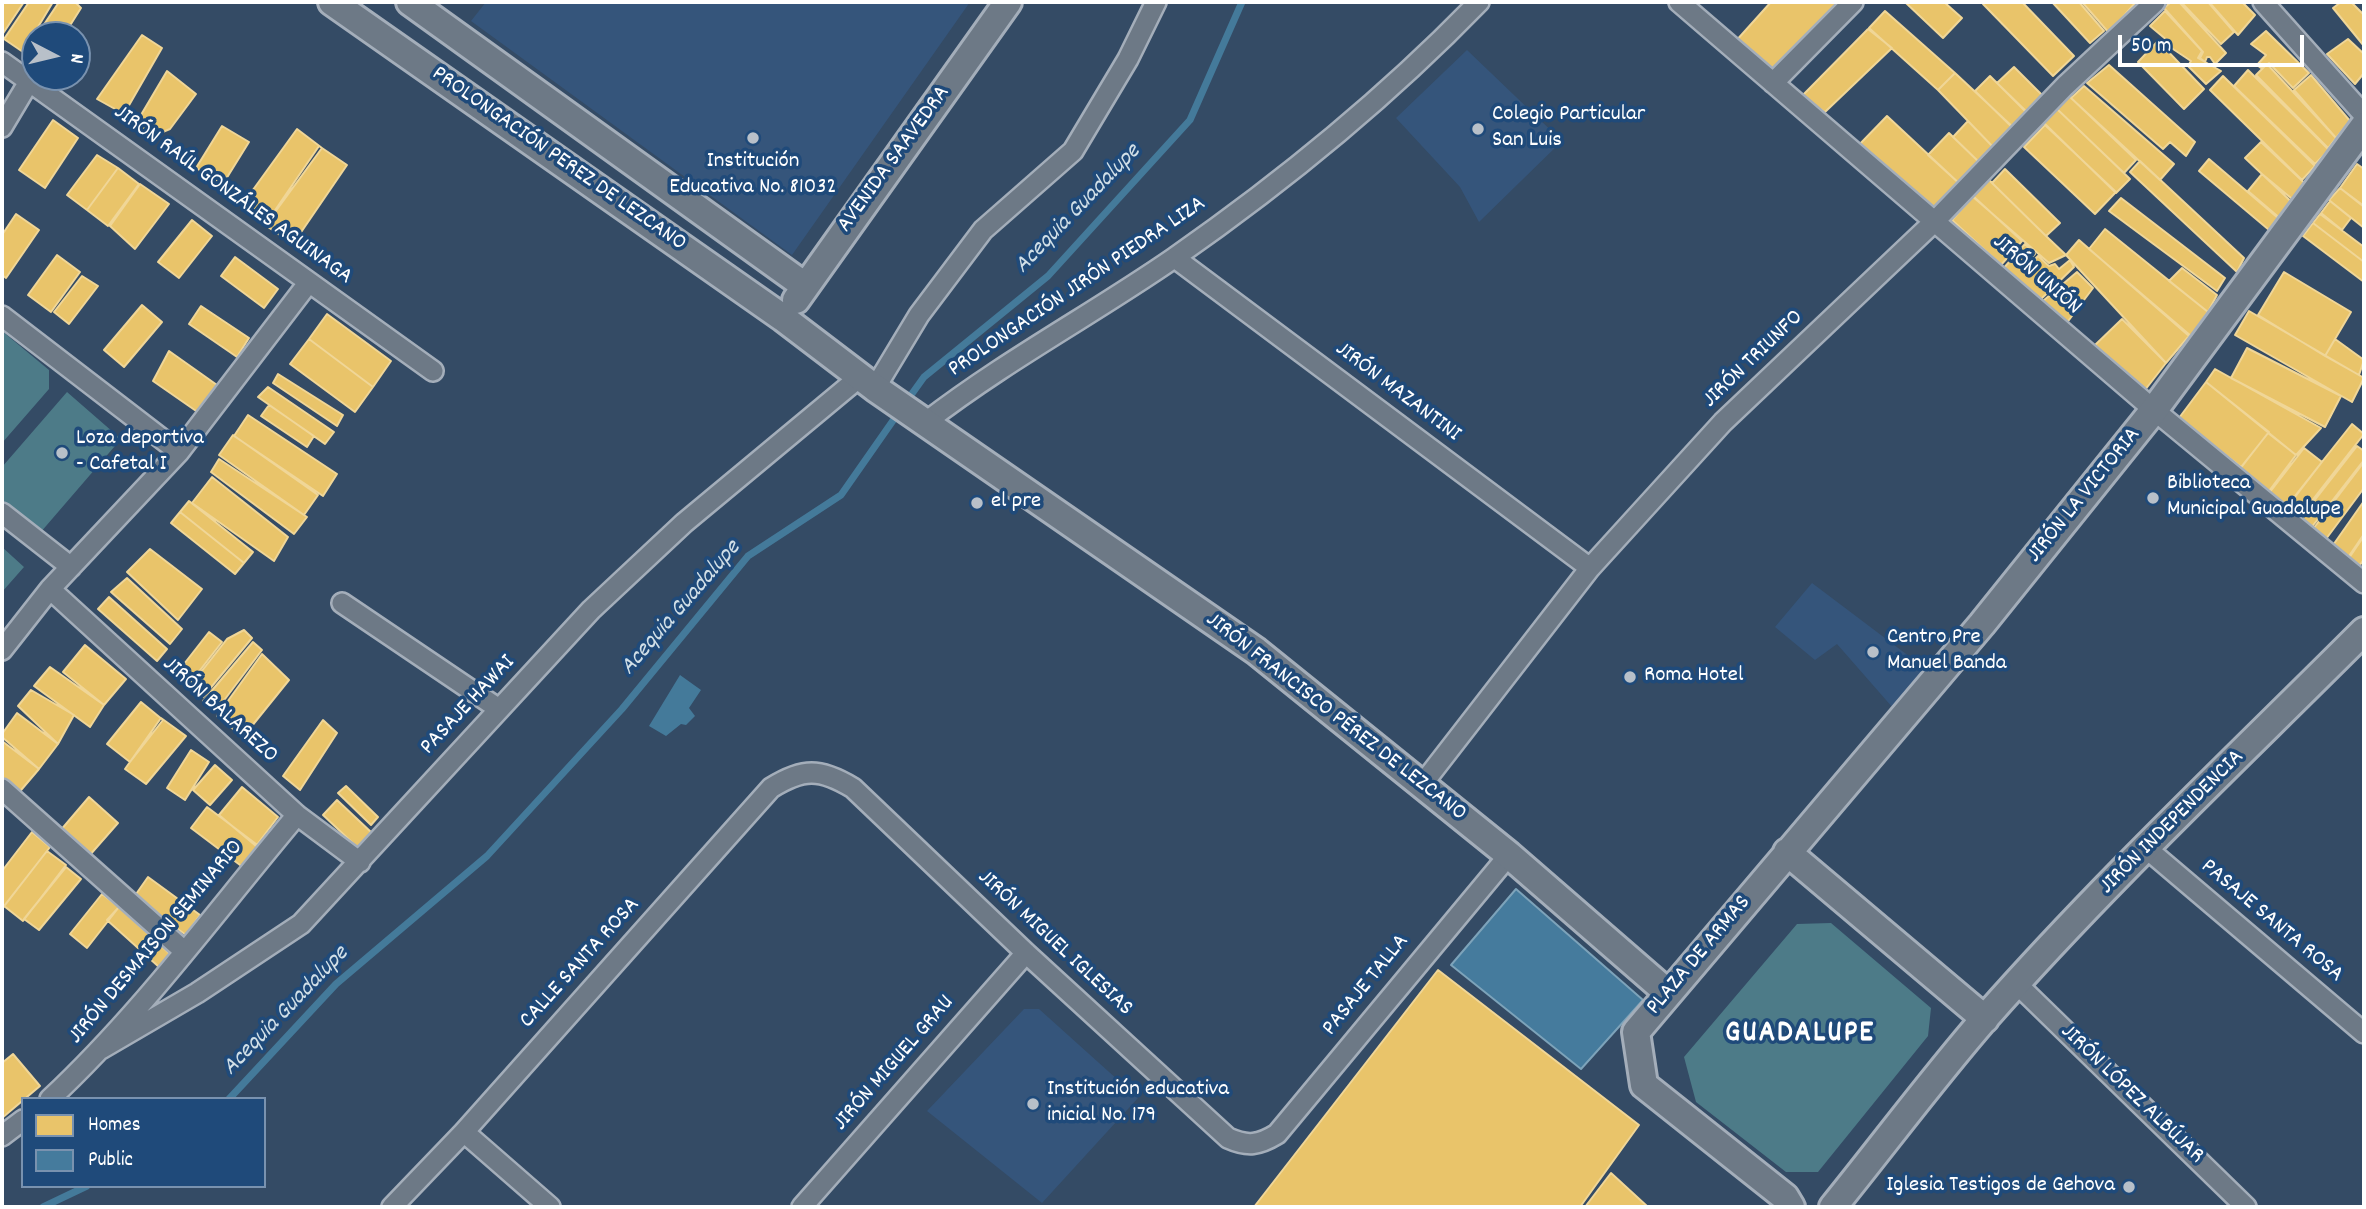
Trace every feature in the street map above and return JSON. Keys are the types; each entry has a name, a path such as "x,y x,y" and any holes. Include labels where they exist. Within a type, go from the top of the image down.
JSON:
{"street":[{"name":"PROLONGACIÓN PEREZ DE LEZCANO","path":"332,2 783,318 868,382"},
{"name":"PROLONGACIÓN PEREZ DE LEZCANO","path":"411,2 805,286"},
{"name":"AVENIDA SAAVEDRA","path":"783,318 1008,2"},
{"name":"PASAJE HAWAI","path":"102,1049 197,993 301,924 591,610 684,523 868,382 983,230 1073,151 1128,59 1156,2"},
{"name":"PROLONGACIÓN JIRÓN PIEDRA LIZA","path":"913,414 966,391 1175,258 1353,122 1479,2"},
{"name":"JIRÓN UNIÓN","path":"1679,2 2154,410 2364,583"},
{"path":"1773,83 1853,2"},
{"name":"JIRÓN TRIUNFO","path":"1421,786 1590,568 1723,422 1935,221 2065,86 2155,2"},
{"path":"2263,2 2364,116"},
{"name":"JIRÓN RAÚL GONZÁLES AGUINAGA","path":"2,62 21,74"},
{"path":"2,127 23,91"},
{"name":"JIRÓN RAÚL GONZÁLES AGUINAGA","path":"45,91 433,371"},
{"name":"JIRÓN LA VICTORIA","path":"1787,852 1982,624 2154,410 2360,140"},
{"name":"JIRÓN MAZANTINI","path":"1175,258 1590,568"},
{"path":"2,650 50,589 179,452 309,282"},
{"path":"2,316 179,452"},
{"name":"JIRÓN FRANCISCO PÉREZ DE LEZCANO","path":"868,382 1256,651 1508,855 1668,993"},
{"path":"2,513 71,567"},
{"name":"JIRÓN BALAREZO","path":"50,589 297,815 360,862"},
{"path":"342,603 499,709"},
{"name":"JIRÓN INDEPENDENCIA","path":"1985,1018 2146,848 2364,631"},
{"name":"JIRÓN MIGUEL IGLESIAS","path":"816,772 836,778 853,788 1026,953 1228,1138 1244,1145 1261,1144"},
{"name":"CALLE SANTA ROSA","path":"392,1207 464,1132 771,788 794,774 816,772"},
{"path":"2,789 183,950"},
{"name":"JIRÓN DESMAISON SEMINARIO","path":"52,1097 102,1049 297,815"},
{"name":"PASAJE SANTA ROSA","path":"2146,848 2364,1033"},
{"path":"1787,852 1985,1018 1833,1207"},
{"name":"PLAZA DE ARMAS","path":"1787,852 1636,1032 1644,1085 1785,1197 1791,1207"},
{"name":"PASAJE TALLA","path":"1261,1144 1278,1134 1508,855"},
{"name":"JIRÓN MIGUEL GRAU","path":"802,1207 1026,953"},
{"name":"JIRÓN LÓPEZ ALBÚJAR","path":"2017,984 2246,1207"},
{"path":"2,1136 21,1122"},
{"path":"464,1132 550,1207"}],"shaded area":[{"name":"Institución Educativa No. 81032","path":"486,2 970,2 792,255 471,21"},
{"name":"Colegio Particular San Luis","path":"1467,50 1562,141 1479,222 1460,187 1396,118"},
{"name":"Centro Pre Manuel Banda","path":"1812,583 1926,669 1893,708 1837,644 1815,660 1775,627"},
{"path":"680,675 701,690 689,708 695,716 686,725 681,724 666,736 649,726"},
{"name":"Institución educativa inicial No. 179","path":"1024,1009 1039,1009 1138,1098 1042,1203 927,1111"}],"green space":[{"path":"2,331 49,370 49,389 2,443"},
{"name":"Loza deportiva - Cafetal I","path":"67,392 121,439 40,533 2,500 2,467"},
{"path":"2,547 24,567 2,592"},
{"path":"1831,923 1931,1008 1928,1036 1818,1172 1786,1172 1696,1102 1684,1057 1797,924"}],"building: Homes":[{"path":"2,2 24,2 2,35"},
{"path":"29,2 53,2 42,21 21,21 21,51 4,39"},
{"path":"59,2 75,2 81,8 73,21 46,21"},
{"path":"1771,2 1839,2 1774,76 1735,42"},
{"path":"1944,2 1962,18 1943,38 1906,3"},
{"path":"2022,2 2074,56 2053,76 1983,4"},
{"path":"2052,2 2079,2 2104,31 2090,43"},
{"path":"2082,2 2136,2 2109,33"},
{"path":"2171,2 2179,2 2226,53 2215,64 2210,57 2207,57 2205,62 2200,58 2203,52 2164,8"},
{"path":"2181,2 2208,2 2234,32 2221,44"},
{"path":"2209,2 2242,2 2255,15 2238,35"},
{"path":"2341,2 2351,2 2364,15 2364,46 2333,8"},
{"path":"1885,11 1955,73 1938,90 1869,28"},
{"path":"2165,11 2202,51 2198,58 2221,71 2206,84 2188,66 2191,61 2170,47 2168,41 2150,26"},
{"path":"1868,29 1892,48 1825,112 1801,97"},
{"path":"2266,31 2309,73 2293,88 2269,63 2261,68 2257,65 2266,55 2251,44"},
{"path":"142,35 162,48 124,114 97,99"},
{"path":"2348,39 2364,54 2364,73 2355,84 2327,54"},
{"path":"2158,41 2204,89 2184,109 2138,62"},
{"path":"2267,64 2336,138 2328,148 2256,75"},
{"path":"2109,65 2195,142 2186,156 2170,142 2163,149 2087,83"},
{"path":"2014,67 2046,99 2030,115 1997,83"},
{"path":"2248,70 2329,150 2315,164 2234,86"},
{"path":"167,71 196,94 170,129 153,136 135,125"},
{"path":"1955,73 2016,130 1995,149 1938,90"},
{"path":"2311,75 2350,121 2336,138 2294,90"},
{"path":"1990,76 2031,117 2017,132 1975,91"},
{"path":"2223,76 2315,166 2302,180 2210,90"},
{"path":"2084,86 2174,164 2160,180 2071,98"},
{"path":"2068,95 2136,160 2124,173 2056,108"},
{"path":"2056,108 2130,179 2116,193 2043,122"},
{"path":"1887,116 1962,186 1937,215 1856,148"},
{"path":"53,120 78,138 45,188 19,170"},
{"path":"1968,121 1995,149 1981,164 1953,137"},
{"path":"2045,125 2116,192 2095,214 2024,147"},
{"path":"222,126 249,142 223,184 196,168"},
{"path":"297,129 322,148 267,223 242,205"},
{"path":"1949,133 1981,164 1962,186 1928,155"},
{"path":"2261,142 2314,192 2299,209 2245,158"},
{"path":"319,146 347,165 293,244 265,225"},
{"path":"97,155 118,168 87,210 67,195"},
{"path":"2209,159 2285,224 2275,235 2199,171"},
{"path":"2140,161 2244,258 2237,272 2130,172"},
{"path":"2357,164 2364,169 2364,206 2340,188"},
{"path":"118,168 139,184 108,226 87,210"},
{"path":"2005,169 2060,223 2046,236 1992,183"},
{"path":"2262,174 2297,203 2282,220 2248,191"},
{"path":"1988,179 2066,255 2049,263 1972,196"},
{"path":"140,184 169,204 135,249 110,226"},
{"path":"2340,188 2364,207 2364,228 2329,200"},
{"path":"1973,196 2022,241 2001,265 1952,220"},
{"path":"2121,198 2225,278 2217,291 2109,211"},
{"path":"2330,201 2351,218 2342,230 2321,213"},
{"path":"16,214 39,230 6,278 2,275 2,235"},
{"path":"2320,214 2364,247 2364,262 2313,223"},
{"path":"192,220 212,236 179,278 158,262"},
{"path":"2313,223 2364,262 2364,282 2303,236"},
{"path":"2105,229 2208,312 2191,336 2089,249"},
{"path":"2079,240 2189,336 2166,363 2066,255"},
{"path":"2025,244 2035,254 2029,260 2032,262 2038,256 2049,266 2055,264 2059,269 2070,260 2074,267 2038,302 2002,270"},
{"path":"57,255 80,272 51,312 28,295"},
{"path":"235,257 278,289 264,308 221,276"},
{"path":"2182,268 2217,295 2208,312 2169,281"},
{"path":"2077,272 2093,288 2066,324 2043,301"},
{"path":"2284,272 2351,312 2325,356 2258,315"},
{"path":"82,276 98,286 69,324 54,312"},
{"path":"142,305 162,322 124,367 104,350"},
{"path":"201,306 249,338 237,357 189,324"},
{"path":"2249,311 2364,378 2352,402 2235,335"},
{"path":"327,314 391,361 373,387 309,339"},
{"path":"2122,319 2166,363 2145,390 2094,346"},
{"path":"309,339 373,387 355,412 290,364"},
{"path":"2335,339 2364,360 2359,375 2325,356"},
{"path":"2247,348 2341,396 2325,427 2231,378"},
{"path":"169,351 217,385 199,413 153,381"},
{"path":"2215,369 2321,428 2296,455 2206,382"},
{"path":"278,374 343,415 337,426 273,383"},
{"path":"2206,382 2269,432 2241,467 2179,418"},
{"path":"268,387 334,432 325,444 258,397"},
{"path":"269,405 314,436 307,447 261,416"},
{"path":"248,415 337,474 323,496 234,436"},
{"path":"2352,424 2364,434 2300,516 2287,506"},
{"path":"2268,433 2296,455 2269,491 2240,469"},
{"path":"233,435 318,495 304,515 219,455"},
{"path":"2357,446 2364,451 2364,460 2311,528 2300,519"},
{"path":"2304,448 2322,462 2288,506 2270,492"},
{"path":"219,459 307,517 294,534 211,472"},
{"path":"2364,462 2364,488 2326,539 2313,529"},
{"path":"212,477 288,537 274,561 192,503"},
{"path":"189,501 253,552 244,563 180,512"},
{"path":"2364,501 2364,534 2347,559 2331,548"},
{"path":"180,512 244,563 235,574 171,523"},
{"path":"2364,536 2364,559 2360,565 2349,558"},
{"path":"150,549 202,589 178,620 127,572"},
{"path":"127,578 182,629 170,644 111,592"},
{"path":"109,597 167,649 157,661 98,609"},
{"path":"244,630 252,638 203,697 190,686 227,639"},
{"path":"209,632 222,642 190,683 177,673"},
{"path":"253,642 262,650 216,711 203,701"},
{"path":"85,645 126,679 104,705 63,672"},
{"path":"262,654 289,680 243,737 217,716"},
{"path":"50,667 104,705 90,727 34,686"},
{"path":"31,690 74,715 58,744 18,706"},
{"path":"141,702 163,720 130,762 107,744"},
{"path":"17,713 58,744 39,769 2,741 2,734"},
{"path":"161,718 186,736 146,784 125,769"},
{"path":"323,720 337,733 300,790 283,776"},
{"path":"2,737 39,769 16,796 2,784"},
{"path":"191,750 209,762 185,800 167,788"},
{"path":"215,765 232,780 210,805 193,790"},
{"path":"346,786 378,817 371,825 338,793"},
{"path":"242,787 278,817 256,846 219,815"},
{"path":"89,797 118,823 89,856 60,831"},
{"path":"337,800 372,833 358,848 323,815"},
{"path":"207,807 260,847 244,868 191,828"},
{"path":"32,832 50,847 2,909 2,871"},
{"path":"47,851 66,865 23,921 4,906"},
{"path":"66,867 81,879 39,930 24,919"},
{"path":"148,877 200,915 186,935 134,897"},
{"path":"102,894 119,907 87,948 70,934"},
{"path":"119,907 170,954 159,967 107,920"},
{"path":"1438,970 1639,1125 1580,1207 1254,1207"},
{"path":"13,1054 40,1086 27,1097 21,1097 21,1102 2,1118 2,1063"},
{"path":"1611,1173 1648,1207 1585,1207"}],"building: Public":[{"path":"1516,889 1643,1000 1581,1069 1451,965"}],"waterway":[{"name":"Acequia Guadalupe","path":"906,402 924,377 1048,276 1190,120 1242,2"},
{"name":"Acequia Guadalupe","path":"231,1097 336,984 487,856 622,709 748,556 841,495 899,412"},
{"name":"Acequia Guadalupe","path":"43,1207 83,1188"}],"place":[{"name":"Colegio Particular San Luis","path":"1478,129"},
{"name":"Institución Educativa No. 81032","path":"753,138"},
{"name":"Loza deportiva - Cafetal I","path":"62,453"},
{"name":"Biblioteca Municipal Guadalupe","path":"2153,498"},
{"name":"el pre","path":"977,503"},
{"name":"Centro Pre Manuel Banda","path":"1873,652"},
{"name":"Roma Hotel","path":"1630,677"},
{"name":"Institución educativa inicial No. 179","path":"1033,1104"},
{"name":"Iglesia Testigos de Gehova","path":"2129,1187"}],"district":[{"name":"GUADALUPE","path":"1800,1036"}]}
